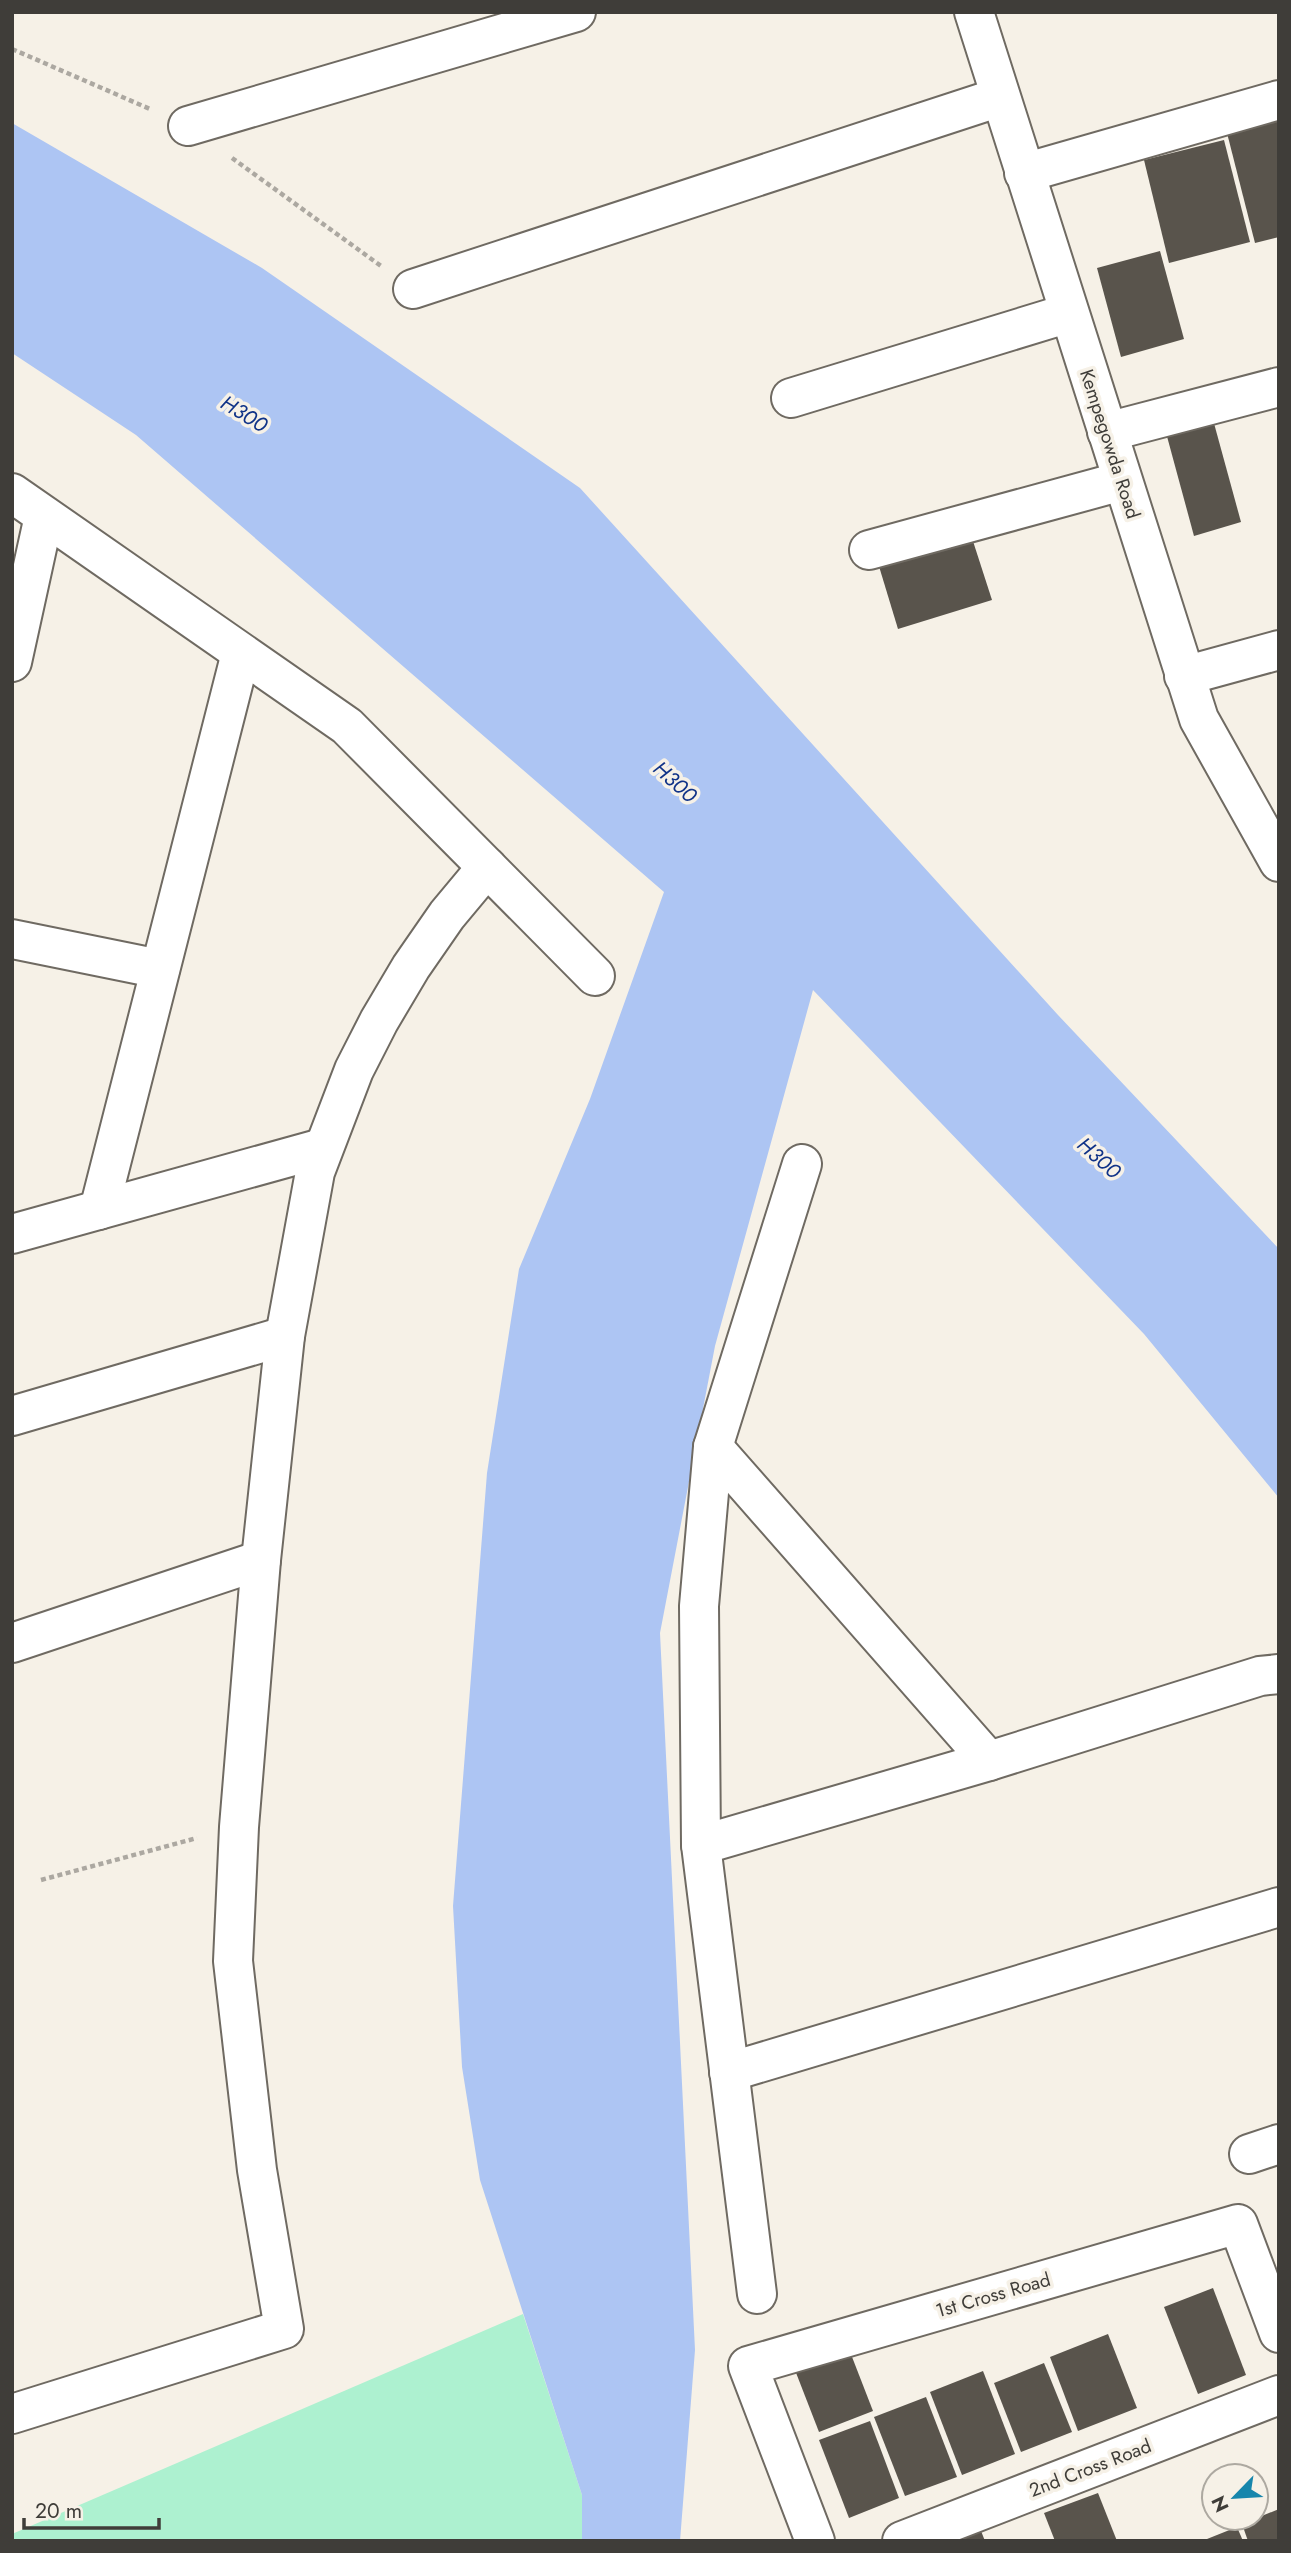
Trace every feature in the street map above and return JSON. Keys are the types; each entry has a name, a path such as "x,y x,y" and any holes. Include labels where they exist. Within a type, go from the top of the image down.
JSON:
{"street":[{"path":"188,126 576,12"},
{"name":"Kempegowda Road","path":"974,12 1199,719 1279,862"},
{"path":"413,289 1000,97"},
{"path":"1024,173 1279,100"},
{"path":"791,398 1069,313"},
{"path":"1107,432 1279,387"},
{"path":"869,550 1122,481"},
{"path":"12,493 347,726 595,976"},
{"path":"12,663 44,516"},
{"path":"1184,676 1279,650"},
{"path":"99,1210 241,653"},
{"path":"12,2414 284,2329 257,2170 233,1961 239,1827 261,1560 285,1336 314,1172 354,1070 379,1020 433,936 486,867"},
{"path":"12,939 160,969"},
{"path":"12,1234 322,1149"},
{"path":"757,2294 701,1845 699,1606 713,1447 802,1164"},
{"path":"12,1416 285,1336"},
{"path":"713,1447 989,1761"},
{"path":"12,1643 261,1560"},
{"path":"701,1845 989,1761 1261,1676 1279,1674"},
{"path":"729,2072 1279,1907"},
{"name":"1st Cross Road","path":"815,2541 748,2366 1238,2224 1279,2333"},
{"name":"2nd Cross Road","path":"902,2541 1279,2395"}],"path":[{"path":"41,1880 239,1827"}],"green space":[{"path":"523,2314 582,2495 582,2541 12,2541 12,2534"}],"water":[{"name":"H300","path":"12,123 262,268 580,488 1058,1015 1279,1249 1279,1498 1144,1334 813,990 715,1346 660,1633 695,2350 680,2541 582,2541 582,2495 480,2180 462,2067 453,1906 487,1473 519,1269 590,1099 664,892 136,435 12,353"}],"building":[{"path":"1279,119 1279,237 1255,243 1227,133"},
{"path":"1224,140 1250,242 1169,263 1144,160"},
{"path":"1160,251 1184,339 1121,357 1097,268"},
{"path":"1212,416 1241,522 1194,536 1165,429"},
{"path":"971,535 992,600 898,629 878,563"},
{"path":"1213,2288 1246,2375 1198,2394 1164,2307"},
{"path":"1108,2334 1137,2408 1078,2431 1050,2357"},
{"path":"847,2344 873,2411 819,2432 793,2365"},
{"path":"1044,2363 1072,2432 1021,2452 994,2383"},
{"path":"983,2371 1015,2454 962,2475 930,2392"},
{"path":"926,2397 957,2477 905,2496 874,2417"},
{"path":"870,2421 899,2498 849,2518 819,2440"},
{"path":"1098,2493 1117,2541 1055,2541 1044,2513"},
{"path":"1279,2509 1279,2541 1248,2541 1245,2532 1270,2532 1270,2513"},
{"path":"981,2531 985,2541 957,2541"},
{"path":"1224,2532 1239,2532 1243,2541 1202,2541"}]}
